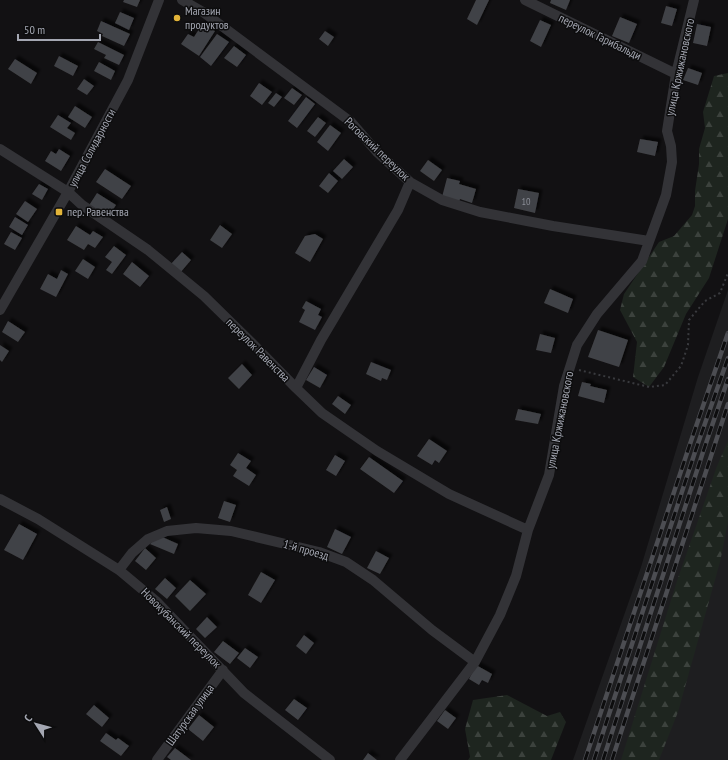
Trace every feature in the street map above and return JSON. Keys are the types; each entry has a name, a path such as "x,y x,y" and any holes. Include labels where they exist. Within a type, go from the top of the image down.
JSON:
{"street":[{"name":"улица Солидарности","path":"0,310 68,192 128,80 159,0"},
{"name":"Роговский переулок","path":"182,0 203,12 351,122 377,152 410,182 442,200 480,212 552,226 649,241"},
{"name":"переулок Гарибальди","path":"525,0 676,74"},
{"name":"улица Кржижановского","path":"400,760 475,662 500,615 516,576 528,530 549,475 564,386 577,345 597,314 642,261 666,195 672,162 671,146 667,131 676,74 694,0"},
{"name":"переулок Равенства","path":"0,149 68,192 82,205 148,250 204,296 322,412 377,451 449,494 528,530"},
{"path":"296,388 321,340 398,210 410,182"},
{"name":"Новокубанский переулок","path":"0,499 38,519 119,570 156,601 244,693 330,760"},
{"name":"1-й проезд","path":"119,570 132,553 148,539 167,531 196,528 231,531 319,552 346,562 373,580 432,630 475,662"},
{"name":"Шатурская улица","path":"157,760 222,670"}],"path":[{"path":"570,368 649,386 665,385 682,366 688,345 689,320 705,301 720,294 728,273"}],"shaded area":[{"path":"728,290 728,760 573,760 641,567 698,377"}],"green space":[{"path":"728,73 728,219 709,278 686,314 664,367 649,387 633,377 637,342 620,310 624,294 659,242 674,236 692,215 695,206 699,149 705,128 703,112 714,76"},
{"path":"728,441 728,522 720,562 678,712 659,760 621,760 677,581 717,466"},
{"path":"507,695 547,716 560,712 566,722 551,760 468,760 470,757 465,729 473,700"}],"building":[{"path":"124,0 140,0 137,7 123,2"},
{"path":"476,0 489,0 477,25 467,19"},
{"path":"551,0 570,0 566,10 550,3"},
{"path":"666,6 677,9 672,26 661,23"},
{"path":"120,12 134,18 129,30 115,23"},
{"path":"620,17 637,24 629,43 612,36"},
{"path":"540,20 551,25 541,47 530,41"},
{"path":"101,21 130,34 124,46 102,36 103,34 97,31"},
{"path":"203,23 215,31 199,56 181,44 188,34 194,37"},
{"path":"697,24 711,27 707,46 693,43"},
{"path":"325,31 334,37 328,46 319,39"},
{"path":"217,34 229,42 211,66 200,57"},
{"path":"98,42 124,55 119,65 104,58 106,55 94,49"},
{"path":"234,46 246,55 237,67 224,58"},
{"path":"59,56 78,66 73,76 54,66"},
{"path":"15,59 37,73 31,84 8,69"},
{"path":"99,62 115,71 111,80 94,71"},
{"path":"688,68 702,73 698,85 683,80"},
{"path":"84,79 94,86 87,95 77,89"},
{"path":"259,83 272,92 262,105 250,96"},
{"path":"292,88 302,95 294,105 284,98"},
{"path":"276,93 282,97 274,107 268,103"},
{"path":"306,97 315,104 297,128 288,121"},
{"path":"75,106 92,117 85,128 68,117"},
{"path":"58,115 71,123 67,128 75,133 71,140 50,127"},
{"path":"318,117 326,123 315,137 307,131"},
{"path":"330,125 341,133 328,151 317,142"},
{"path":"640,139 658,142 655,156 637,152"},
{"path":"59,149 70,156 61,171 45,161 51,151 56,154"},
{"path":"344,159 353,167 342,179 333,171"},
{"path":"428,160 442,170 434,181 420,171"},
{"path":"105,169 131,186 122,199 96,182"},
{"path":"329,173 338,181 328,193 319,186"},
{"path":"447,178 460,181 459,184 476,189 472,203 460,199 459,202 442,197"},
{"path":"39,184 48,189 42,200 32,194"},
{"path":"518,189 539,193 535,213 514,208"},
{"path":"97,193 116,205 107,219 88,207"},
{"path":"25,201 37,209 28,222 16,214"},
{"path":"15,217 28,225 22,235 9,227"},
{"path":"220,225 232,234 222,248 210,240"},
{"path":"76,226 90,235 93,231 103,237 95,248 88,244 84,250 67,240"},
{"path":"11,232 22,238 15,250 4,244"},
{"path":"315,234 323,239 310,262 295,253 305,236"},
{"path":"114,246 126,255 112,274 106,270 112,262 105,257"},
{"path":"182,252 191,260 180,273 170,265"},
{"path":"83,259 95,267 88,279 75,271"},
{"path":"132,262 149,276 140,287 123,274"},
{"path":"61,270 68,274 56,297 40,289 48,274 57,279"},
{"path":"550,289 573,299 568,313 544,303"},
{"path":"306,301 321,309 318,315 322,317 315,330 299,322 305,310 302,308"},
{"path":"8,321 25,332 18,342 2,332"},
{"path":"598,330 628,340 619,367 588,357"},
{"path":"540,334 555,338 551,353 536,350"},
{"path":"0,345 9,351 2,362 0,360"},
{"path":"371,362 391,370 387,380 382,378 381,381 366,374"},
{"path":"242,364 252,375 239,389 228,378"},
{"path":"314,367 327,375 320,388 306,380"},
{"path":"582,382 591,384 590,386 607,390 604,403 578,396"},
{"path":"338,396 351,405 345,414 332,404"},
{"path":"518,409 541,414 538,424 515,420"},
{"path":"429,439 447,451 439,463 435,460 432,465 417,456"},
{"path":"238,453 251,461 246,468 256,475 249,486 233,476 237,470 230,465"},
{"path":"335,455 345,461 336,476 326,470"},
{"path":"369,457 403,481 394,493 360,469"},
{"path":"224,501 236,505 230,522 218,518"},
{"path":"167,507 171,519 164,522 160,510"},
{"path":"19,524 37,534 23,560 4,550"},
{"path":"335,529 351,537 342,554 327,547"},
{"path":"160,536 178,544 174,554 150,544"},
{"path":"145,548 156,558 146,570 135,561"},
{"path":"376,551 389,558 380,574 367,568"},
{"path":"261,572 275,580 261,603 248,595"},
{"path":"165,578 176,588 167,599 155,589"},
{"path":"190,580 206,594 190,611 175,596"},
{"path":"207,617 217,627 205,638 196,629"},
{"path":"304,635 314,643 306,654 296,646"},
{"path":"223,641 239,653 230,664 214,652"},
{"path":"245,648 258,657 250,668 237,658"},
{"path":"476,665 492,674 488,683 482,680 479,685 469,679"},
{"path":"294,699 307,708 298,720 285,710"},
{"path":"94,705 109,718 102,727 86,714"},
{"path":"445,710 456,718 448,729 437,721"},
{"path":"199,715 214,727 203,741 188,729"},
{"path":"106,733 116,740 118,738 129,746 121,756 100,741"},
{"path":"175,748 191,760 171,760 167,757"},
{"path":"368,753 377,760 363,760"}],"railway":[{"path":"585,760 728,333"},
{"path":"594,760 696,449 728,358"},
{"path":"603,760 728,379"},
{"path":"612,760 728,404"}],"place":[{"name":"Магазин продуктов","path":"177,18"},
{"name":"пер. Равенства","path":"59,212"}]}
